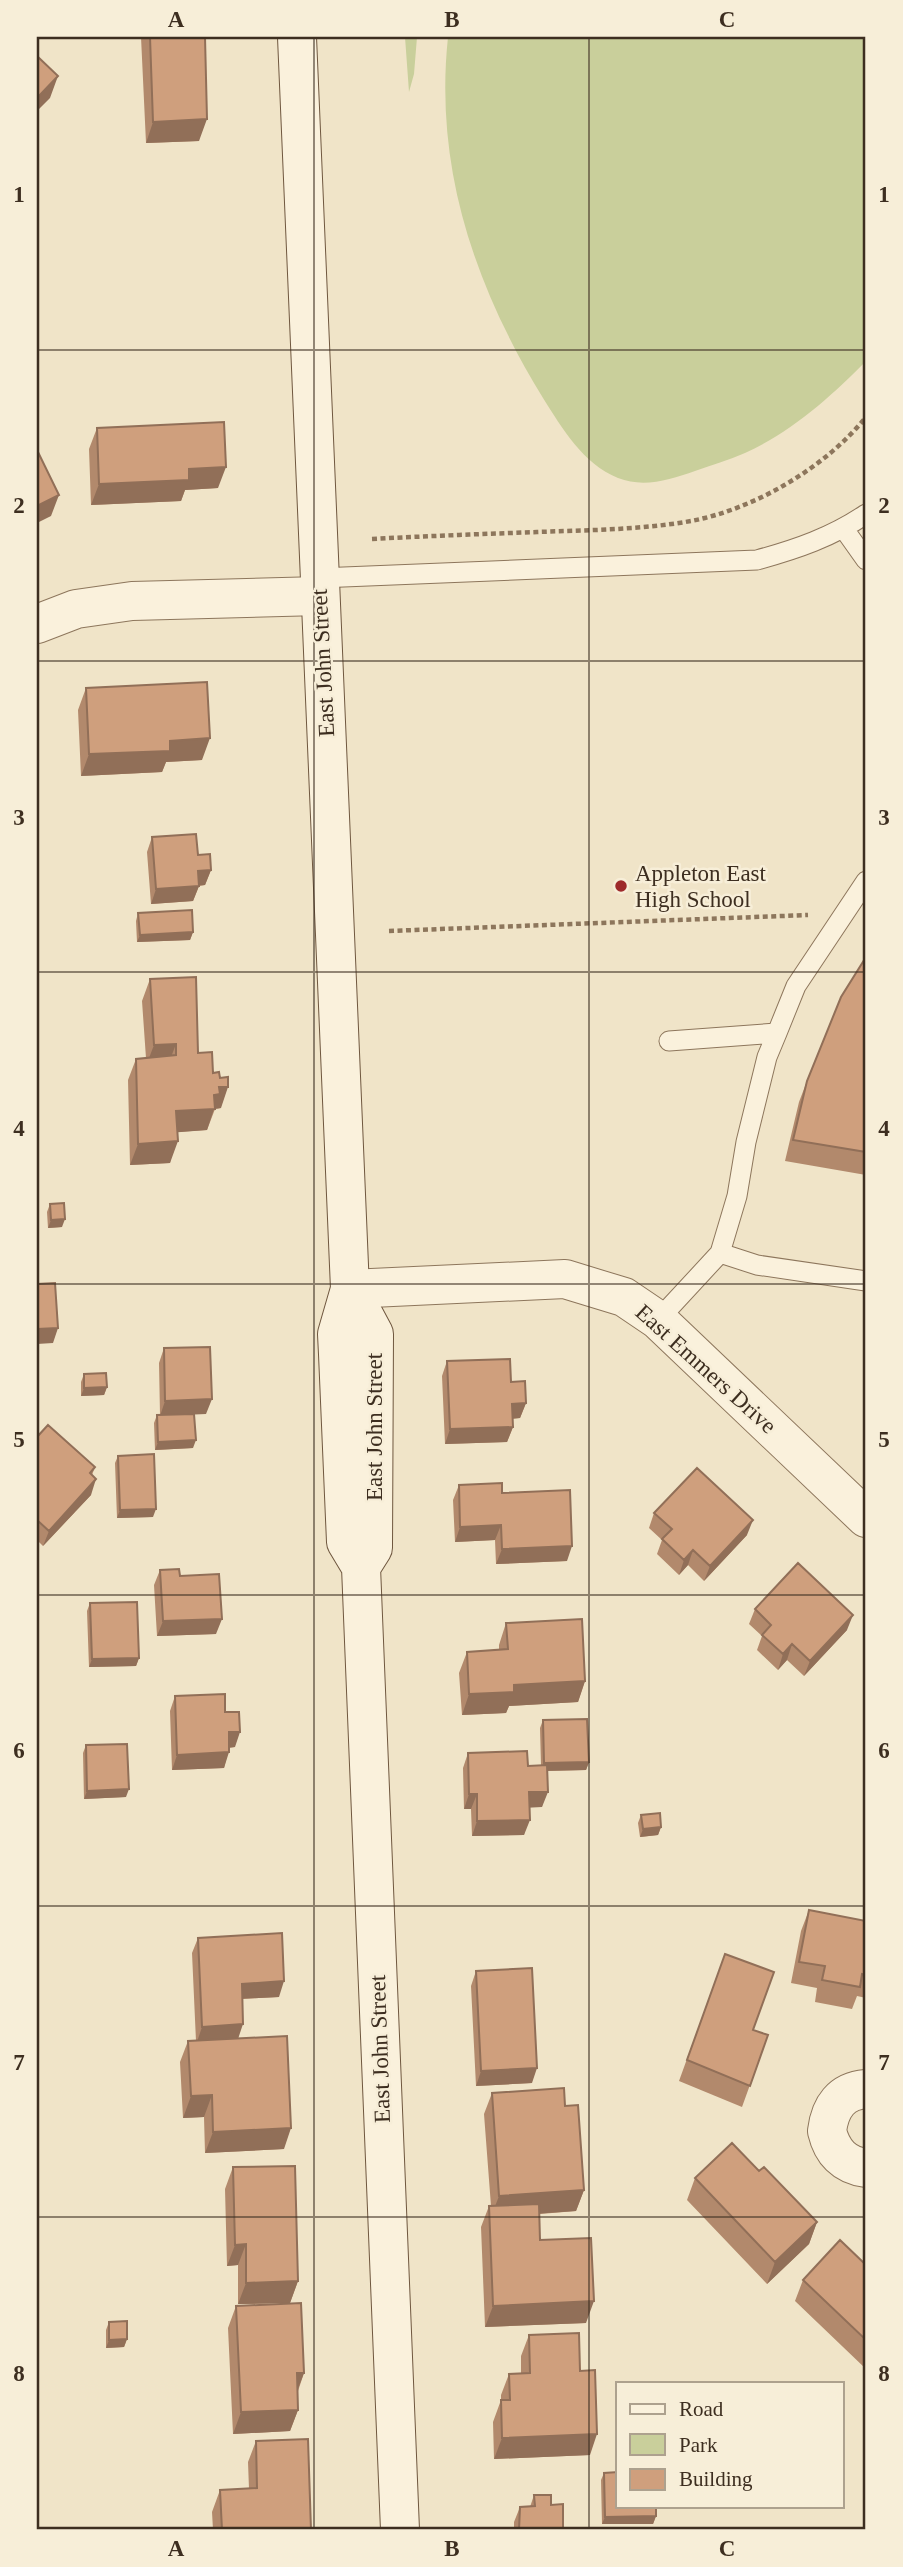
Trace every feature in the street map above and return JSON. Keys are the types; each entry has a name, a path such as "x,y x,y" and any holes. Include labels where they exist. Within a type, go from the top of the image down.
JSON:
{"street":[{"name":"East John Street","path":"297,37 350,1289 337,1334 346,1542 361,1567 400,2530"},
{"path":"37,624 76,609 132,601 319,587"},
{"name":"East Emmers Drive","path":"350,1289 565,1279 625,1297 658,1320 866,1518"},
{"path":"866,2089 845,2095 835,2105 827,2131 830,2144 838,2155 849,2164 866,2168"}],"lane":[{"path":"319,587 757,559 803,548 844,529 866,514"},
{"path":"844,529 866,560"},
{"path":"658,1320 720,1253 737,1196 764,1069 777,1033 796,986 866,881"},
{"path":"669,1041 777,1033"},
{"path":"720,1253 757,1265 866,1281"}],"path":[{"path":"372,539 612,529 694,520 727,510 796,477 845,440 866,416"},
{"path":"389,931 821,914 836,925"}],"green space":[{"path":"405,37 417,37 414,74 409,92"},
{"path":"448,37 866,37 866,361 825,400 794,424 762,445 733,458 676,477 647,483 618,478 594,464 574,444 543,398 519,356 479,270 454,180 447,133 445,86"}],"building":[{"path":"150,37 205,37 207,119 153,122"},
{"path":"37,56 58,76 37,98"},
{"path":"224,422 226,467 189,469 189,480 99,484 97,428"},
{"path":"37,450 59,495 37,506"},
{"path":"207,682 210,738 170,741 170,751 89,754 86,688"},
{"path":"196,834 198,855 210,854 211,870 198,871 199,886 156,889 152,837"},
{"path":"192,910 193,932 140,935 138,913"},
{"path":"866,957 866,1152 793,1140 807,1081 841,997"},
{"path":"196,977 198,1053 212,1052 213,1073 219,1072 220,1078 228,1077 228,1087 219,1087 220,1094 214,1095 215,1109 176,1111 178,1141 138,1144 136,1059 176,1055 176,1044 154,1045 150,979"},
{"path":"64,1203 65,1219 51,1220 50,1204"},
{"path":"55,1283 58,1328 37,1329 37,1284"},
{"path":"210,1347 212,1399 165,1401 164,1348"},
{"path":"510,1359 511,1382 525,1381 526,1403 512,1404 513,1427 450,1429 447,1361"},
{"path":"106,1373 107,1387 84,1388 84,1374"},
{"path":"194,1414 196,1440 158,1442 157,1415"},
{"path":"48,1425 95,1467 90,1473 96,1479 49,1531 37,1520 37,1437"},
{"path":"154,1454 156,1509 120,1510 118,1456"},
{"path":"697,1468 753,1520 710,1566 693,1550 684,1560 662,1539 672,1529 654,1513"},
{"path":"502,1483 502,1493 570,1490 572,1546 502,1549 501,1525 460,1527 459,1485"},
{"path":"798,1563 853,1615 810,1661 792,1644 783,1654 762,1635 771,1625 755,1609"},
{"path":"179,1569 180,1576 219,1574 222,1619 163,1621 160,1570"},
{"path":"137,1602 139,1658 92,1659 90,1603"},
{"path":"582,1619 585,1681 514,1685 514,1692 469,1694 467,1652 508,1649 506,1623"},
{"path":"225,1694 225,1712 239,1712 240,1732 229,1732 229,1752 177,1755 175,1696"},
{"path":"587,1719 589,1762 544,1763 543,1720"},
{"path":"127,1744 129,1789 87,1791 86,1745"},
{"path":"527,1751 528,1766 547,1765 548,1792 529,1792 530,1820 477,1821 477,1794 469,1794 468,1753"},
{"path":"660,1813 661,1827 643,1829 641,1815"},
{"path":"809,1910 866,1921 866,1975 862,1974 860,1987 822,1980 825,1966 799,1962"},
{"path":"282,1933 284,1981 242,1984 243,2024 202,2027 198,1938"},
{"path":"725,1954 774,1972 753,2030 768,2035 750,2086 687,2060"},
{"path":"532,1968 537,2068 481,2071 476,1971"},
{"path":"287,2036 291,2128 213,2132 212,2095 191,2096 188,2041"},
{"path":"564,2088 565,2106 578,2105 584,2190 499,2196 492,2093"},
{"path":"732,2143 759,2171 764,2167 817,2222 775,2262 695,2178"},
{"path":"295,2166 298,2281 246,2283 246,2244 235,2245 233,2167"},
{"path":"539,2204 540,2240 591,2238 594,2301 493,2306 489,2206"},
{"path":"840,2240 866,2265 866,2340 803,2280"},
{"path":"301,2303 304,2373 297,2373 298,2410 241,2412 236,2306"},
{"path":"127,2321 127,2339 109,2340 109,2322"},
{"path":"579,2333 580,2371 595,2370 597,2434 502,2438 501,2400 510,2400 509,2374 530,2373 529,2335"},
{"path":"308,2439 311,2530 222,2530 220,2490 257,2488 256,2441"},
{"path":"616,2472 616,2508 656,2508 656,2516 605,2517 604,2473"},
{"path":"534,2495 551,2495 551,2505 563,2504 563,2530 519,2530 520,2507 535,2506"}],"place":[{"name":"Appleton East High School","path":"621,886"}]}
